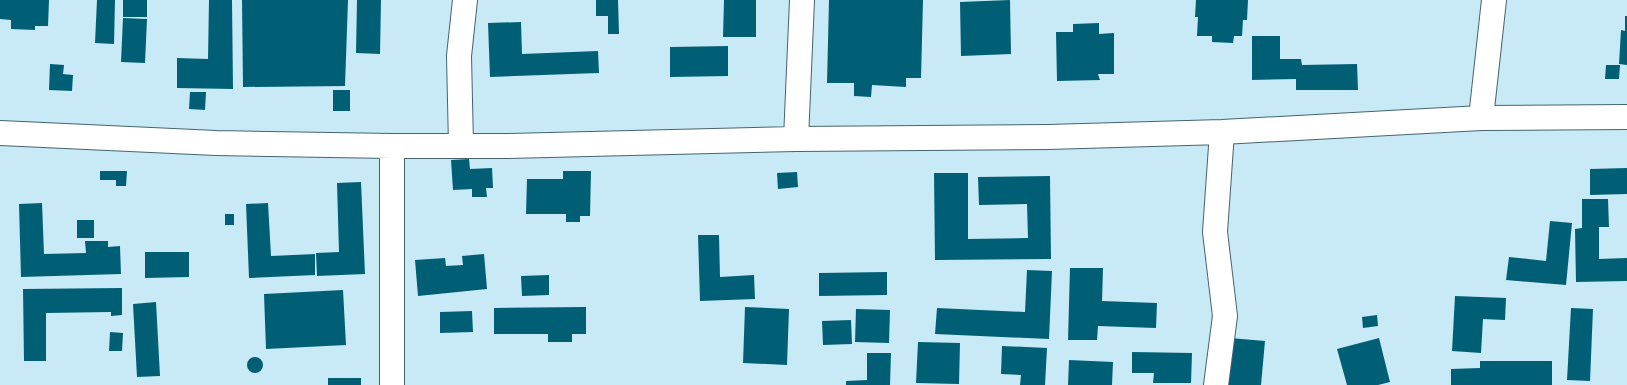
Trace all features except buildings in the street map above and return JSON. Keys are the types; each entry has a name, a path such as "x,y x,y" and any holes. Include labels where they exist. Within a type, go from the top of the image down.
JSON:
{"street":[{"path":"461,145 460,56 465,0"},
{"path":"796,138 802,0"},
{"path":"1481,118 1494,0"},
{"path":"0,133 216,142 392,146 507,146 796,138 1048,137 1222,132 1481,118 1627,116"},
{"path":"1216,385 1226,316 1215,232 1222,132"},
{"path":"392,146 392,385"}]}
